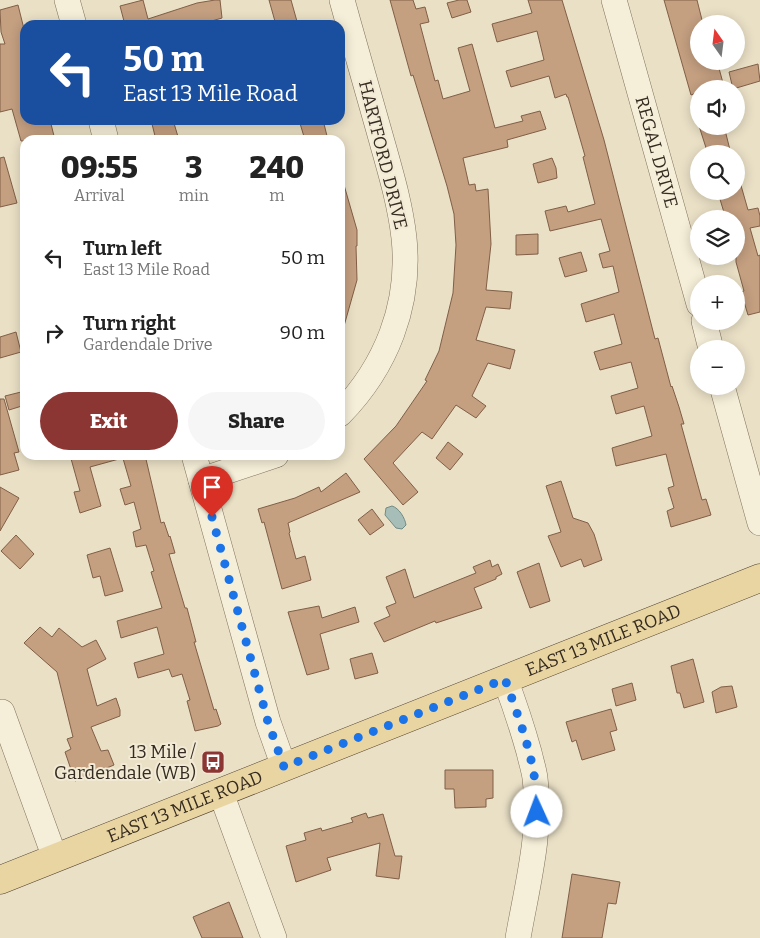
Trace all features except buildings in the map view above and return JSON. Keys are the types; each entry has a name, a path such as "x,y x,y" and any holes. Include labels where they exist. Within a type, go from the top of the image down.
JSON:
{"main road":[{"name":"EAST 13 MILE ROAD","path":"0,880 760,578"}],"street":[{"path":"67,0 73,20"},
{"name":"HARTFORD DRIVE","path":"342,0 393,182 404,240 404,273 401,303 393,333 382,358 345,409"},
{"name":"REGAL DRIVE","path":"614,0 691,275"},
{"path":"724,395 760,523"},
{"path":"195,460 268,722 284,767"},
{"path":"201,480 261,460"},
{"path":"505,679 519,719 535,776 537,802 537,823 533,855 518,938"},
{"path":"2,712 55,858"},
{"path":"221,793 274,938"}],"water":[{"path":"392,506 399,511 404,519 406,525 402,529 396,528 385,515 386,508"}],"place":[{"name":"13 Mile / Gardendale (WB)","path":"213,762"}],"route":[{"path":"212,517 268,722 284,767 505,679 519,719 535,776 537,812"}]}
